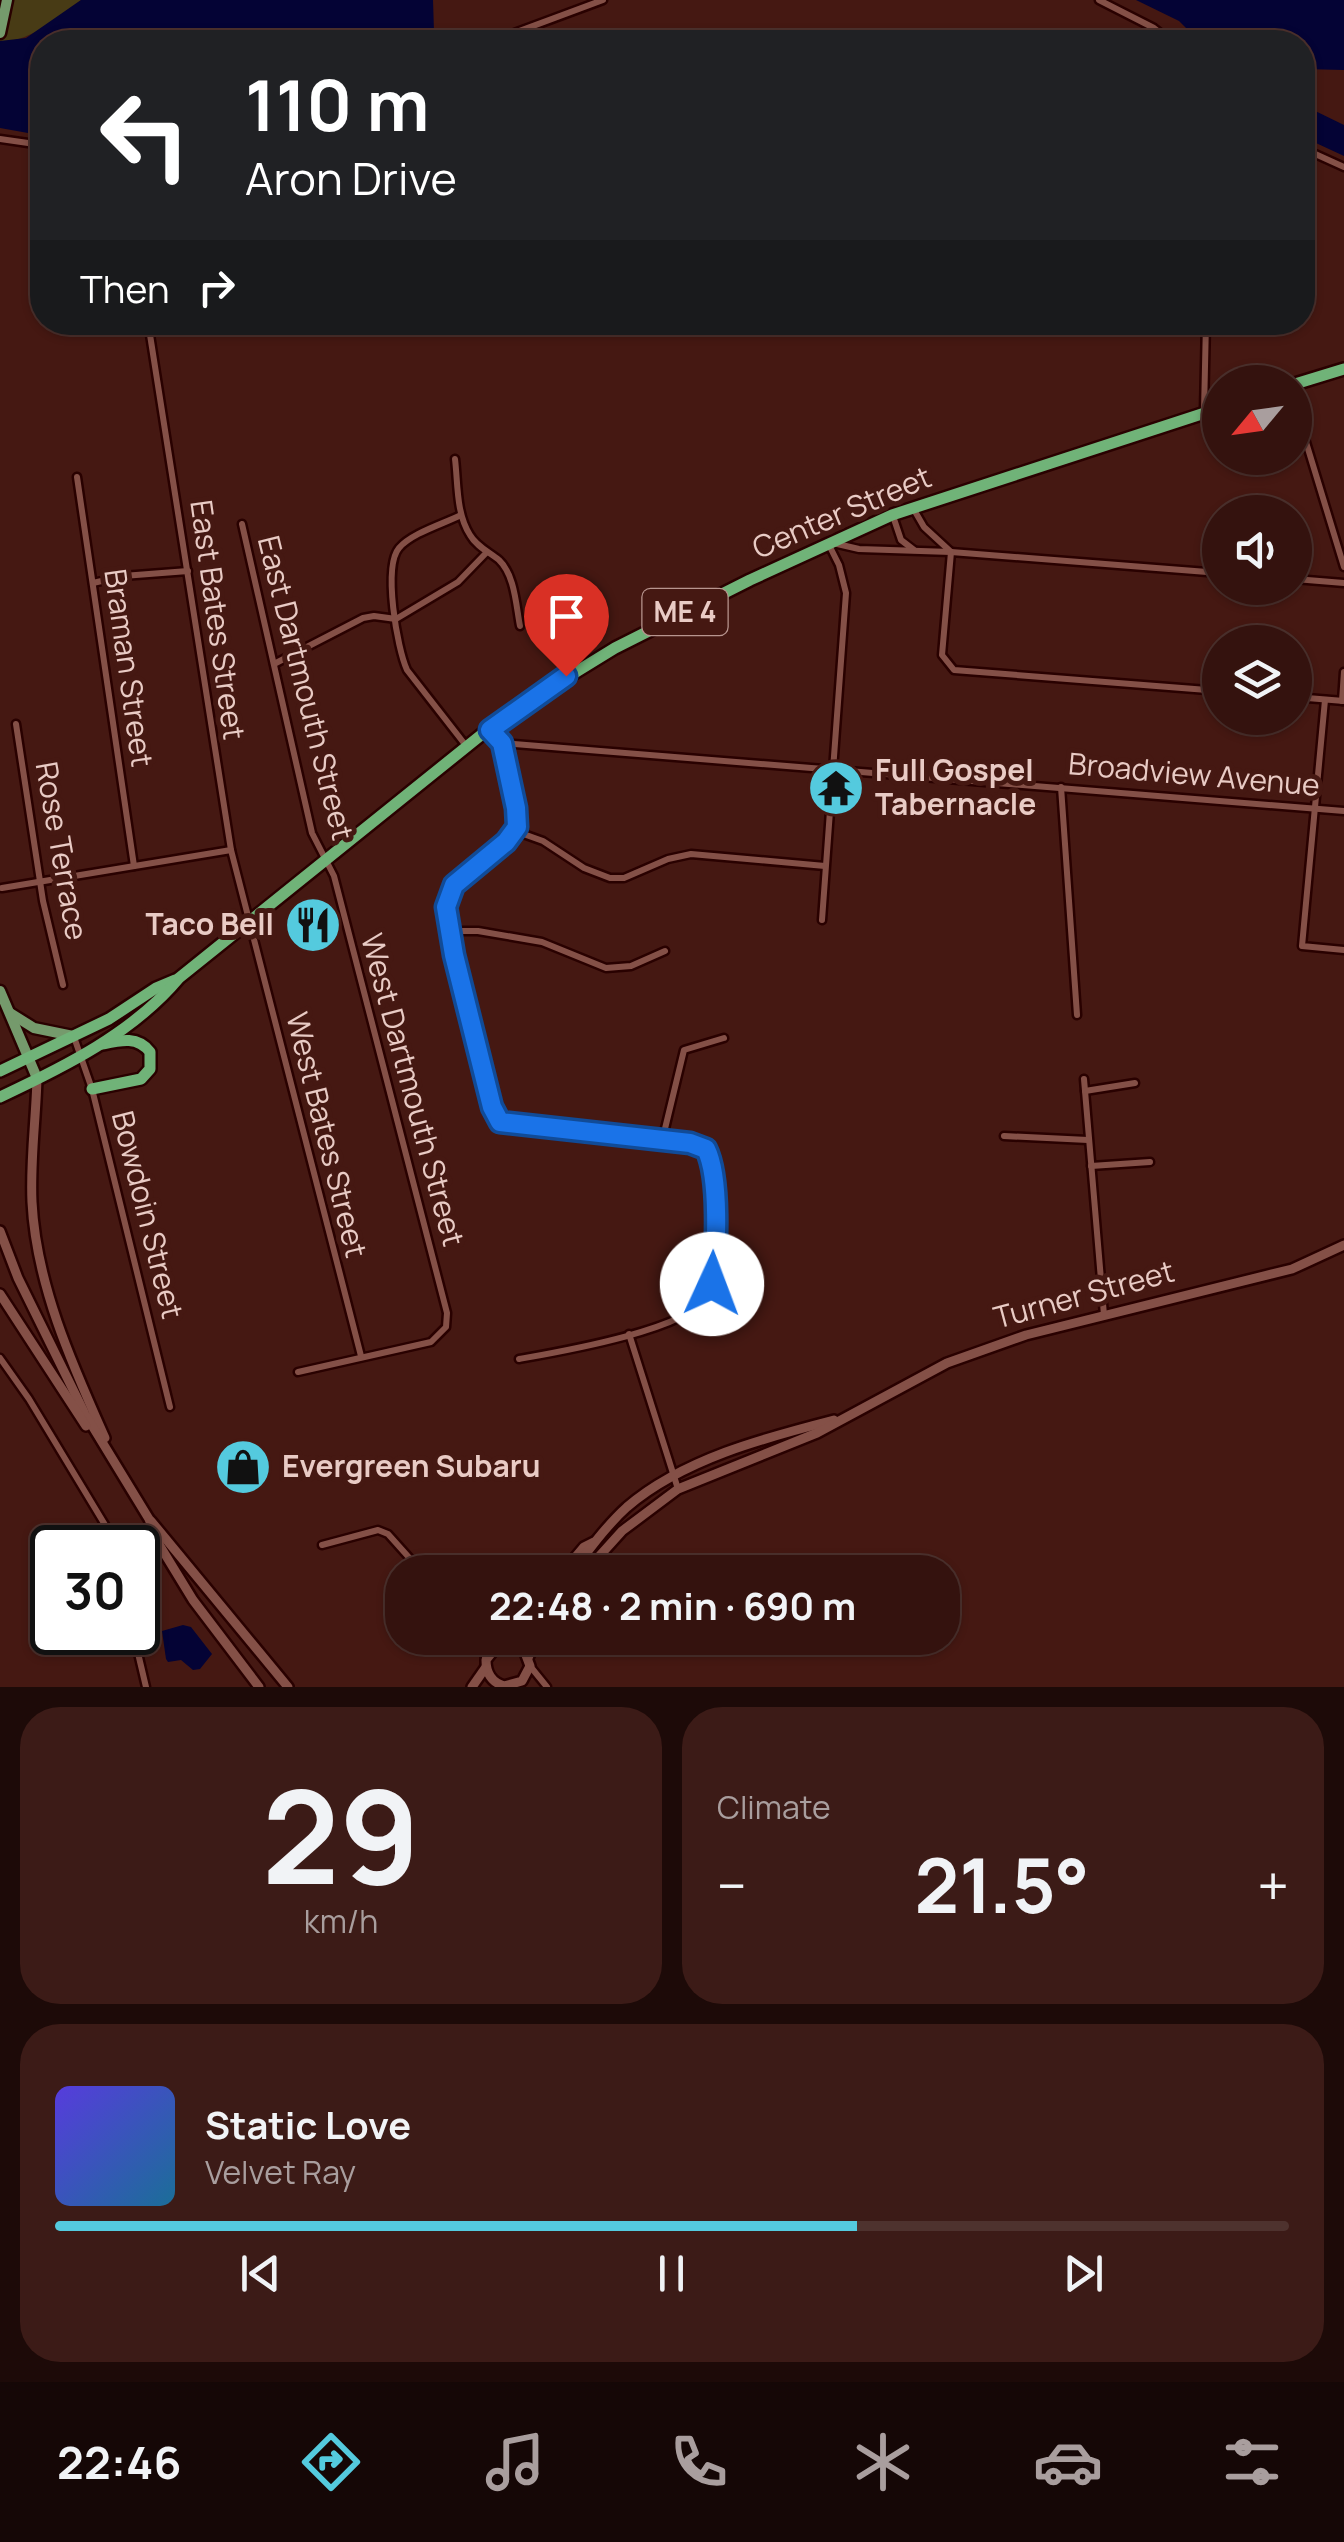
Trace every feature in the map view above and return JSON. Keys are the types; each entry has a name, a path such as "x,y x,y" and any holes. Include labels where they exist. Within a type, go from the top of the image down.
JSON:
{"highway":[{"path":"1312,379 1344,369"},
{"name":"Center Street","path":"0,1098 99,1045 162,999 179,978 506,715 589,663 828,542 892,514 1202,413"},
{"name":"Center Street","path":"0,1071 109,1018 179,978"},
{"path":"92,1089 141,1078 152,1060 140,1042 99,1045"}],"main road":[{"path":"0,33 7,0"},
{"path":"0,991 38,1078 32,1203 44,1273 68,1350 122,1477"},
{"path":"10,1014 44,1031 73,1036"},
{"path":"0,1231 60,1368 122,1477"},
{"name":"Turner Street","path":"600,1555 622,1531 678,1489 817,1433 972,1352 1292,1269 1344,1245"},
{"path":"0,1294 149,1519 192,1600 260,1687"},
{"name":"Turner Street","path":"586,1555 624,1509 673,1476 726,1454 846,1417"},
{"path":"149,1519 164,1532 208,1594 288,1687"},
{"path":"578,1555 596,1542"},
{"path":"472,1687 489,1655"},
{"path":"526,1655 529,1662"},
{"path":"486,1664 494,1681 512,1686 522,1681 531,1655"}],"street":[{"path":"522,30 603,0"},
{"path":"1099,0 1157,30"},
{"path":"0,139 30,143"},
{"path":"1315,154 1344,168"},
{"name":"East Bates Street","path":"150,335 231,850 249,923"},
{"path":"1205,365 1206,335"},
{"path":"455,459 461,514 473,541 503,564 510,577 520,626"},
{"path":"1312,462 1344,567"},
{"name":"Braman Street","path":"77,477 134,866"},
{"path":"913,507 924,527 951,552"},
{"path":"461,514 401,545 393,558 400,656 468,748"},
{"path":"892,514 901,540 917,552"},
{"name":"East Dartmouth Street","path":"242,524 312,833 326,862"},
{"path":"828,542 858,549 951,552 1202,572"},
{"path":"822,920 846,592 844,576 828,542"},
{"path":"274,664 363,618 396,619 458,582 487,552"},
{"path":"951,552 942,655 954,670 1202,690"},
{"path":"94,583 123,576 188,571"},
{"path":"1312,580 1344,583"},
{"path":"1312,699 1343,701 1344,672"},
{"path":"1325,700 1302,946 1344,950"},
{"name":"Rose Terrace","path":"16,724 40,881 63,985"},
{"path":"490,730 502,743 516,808 516,831"},
{"name":"Broadview Avenue","path":"502,743 1344,811"},
{"path":"1061,787 1077,1015"},
{"path":"516,831 543,841 584,868 610,878 624,878 668,858 690,854 825,866"},
{"path":"516,831 463,875 450,891 446,907 492,1107 500,1122 690,1143 707,1150 713,1186 712,1284 694,1312 629,1334 519,1358"},
{"path":"2,888 231,850"},
{"name":"West Dartmouth Street","path":"326,862 334,876 446,1313 443,1331 431,1342 412,1349 361,1356"},
{"name":"West Bates Street","path":"249,923 361,1356"},
{"path":"449,931 478,931 542,942 606,968 631,966 664,951"},
{"name":"Bowdoin Street","path":"73,1036 92,1089 170,1407"},
{"path":"662,1141 684,1050 724,1038"},
{"path":"1084,1079 1104,1315"},
{"path":"1085,1090 1135,1084"},
{"path":"1004,1136 1088,1140"},
{"path":"1092,1166 1150,1162"},
{"path":"629,1334 678,1489"},
{"path":"298,1372 361,1356"},
{"path":"0,1358 105,1525"},
{"path":"322,1545 378,1530 388,1534 407,1555"},
{"path":"138,1655 146,1687"},
{"path":"483,1655 486,1664"},
{"path":"529,1662 547,1687"},
{"path":"512,1686 521,1687"}],"shaded area":[{"path":"0,0 81,0 38,30 30,30 30,34 0,41"},
{"path":"81,0 433,0 434,30 38,30"},
{"path":"1136,0 1344,0 1344,70 1315,69 1315,30 1188,30 1179,21"},
{"path":"30,35 30,134 0,128 0,41"},
{"path":"1315,111 1344,125 1344,156 1315,143"},
{"path":"183,1625 191,1627 212,1654 200,1669 193,1670 181,1660 166,1659 162,1631"}],"place":[{"name":"Full Gospel Tabernacle","path":"836,788"},
{"name":"Taco Bell","path":"313,925"},
{"name":"Evergreen Subaru","path":"243,1467"}],"route":[{"path":"566,676 490,730 502,743 517,827 506,842 463,875 448,894 447,918 454,955 492,1107 500,1122 690,1143 706,1149 713,1186 712,1284"}]}
